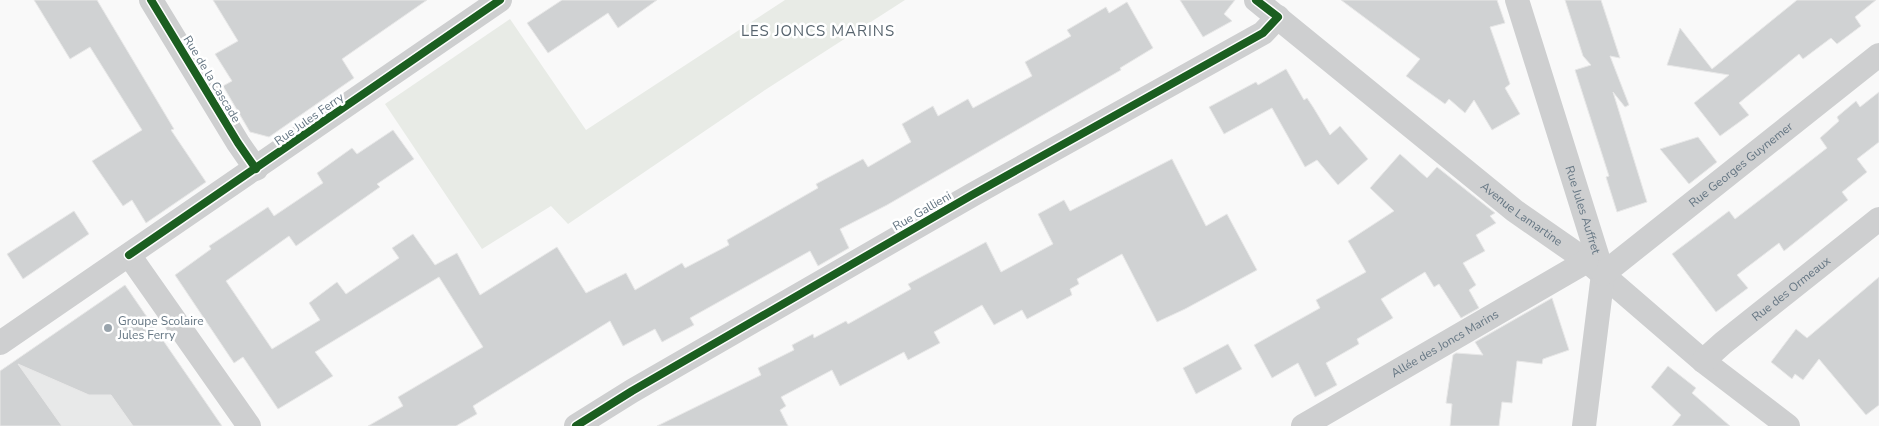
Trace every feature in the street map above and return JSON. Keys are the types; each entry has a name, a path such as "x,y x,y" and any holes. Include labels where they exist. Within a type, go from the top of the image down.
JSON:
{"street":[{"name":"Rue de la Cascade","path":"151,0 238,143 256,169"},
{"name":"Rue Jules Ferry","path":"0,343 500,0"},
{"name":"Avenue Lamartine","path":"1256,0 1516,211 1595,268 1703,361 1788,426"},
{"name":"Rue Jules Auffret","path":"1517,0 1595,268 1584,426"},
{"name":"Rue Gallieni","path":"576,426 632,391 972,195 1263,33 1278,16"},
{"name":"Rue Georges Guynemer","path":"1595,268 1879,55"},
{"name":"Rue des Ormeaux","path":"1703,361 1723,342 1879,219"},
{"path":"129,255 249,426"},
{"name":"Allée des Joncs Marins","path":"1303,426 1595,268"}],"shaded area":[{"path":"785,0 905,0 765,90 568,224 551,206 482,249 385,104 510,19 586,130"},
{"name":"Groupe Scolaire Jules Ferry","path":"125,285 222,426 0,426 0,371"}],"building":[{"path":"34,0 97,0 174,129 171,130 206,182 146,223 132,200 123,206 92,161 142,130 90,47 70,59"},
{"path":"213,0 427,0 342,59 354,78 269,137 250,132 223,86 232,81 215,54 238,41"},
{"path":"562,0 657,0 618,28 608,13 548,53 527,23"},
{"path":"1180,0 1235,0 1224,14 1232,21 1203,37"},
{"path":"1341,0 1497,0 1505,23 1490,27 1510,84 1505,88 1520,114 1492,130 1474,100 1465,113 1449,99 1445,104 1406,76 1420,59"},
{"path":"1565,0 1601,0 1620,58 1610,56 1629,105 1625,107 1613,92 1647,202 1617,212 1606,177 1609,176 1575,70 1591,65 1583,56"},
{"path":"1797,0 1876,0 1855,17 1861,26 1837,44 1831,38 1803,59 1799,54 1739,103 1749,115 1720,136 1694,103 1729,75 1667,65 1680,28 1712,69"},
{"path":"1127,2 1153,48 1120,68 1121,70 887,205 840,229 849,248 818,266 810,251 690,318 694,325 662,342 655,329 623,346 610,321 473,406 477,414 456,426 368,426 403,406 398,397 483,347 439,277 315,352 333,376 278,409 243,357 234,363 175,275 211,249 209,246 268,207 274,216 323,183 317,173 352,148 357,154 393,130 414,159 377,184 380,187 296,246 289,236 226,281 272,349 320,320 309,303 337,282 346,294 399,258 392,248 413,234 435,265 457,253 480,295 557,247 586,293 626,273 635,290 682,263 685,268 729,245 727,240 818,188 816,184 863,159 868,167 911,142 902,124 933,106 938,116 968,99 973,108 1032,76 1025,62 1071,36 1067,30 1106,7 1109,13"},
{"path":"1286,69 1304,100 1307,98 1330,135 1340,126 1368,159 1338,185 1317,160 1305,167 1272,108 1224,134 1209,107 1256,82 1258,85"},
{"path":"1879,92 1879,142 1857,159 1867,172 1842,192 1848,200 1784,251 1779,243 1737,275 1748,288 1716,312 1672,254 1729,211 1735,219 1827,148 1820,138 1839,121 1837,117 1856,101 1860,107"},
{"path":"1698,137 1717,162 1689,184 1660,149"},
{"path":"1400,154 1427,178 1437,167 1495,213 1490,216 1496,223 1476,235 1485,251 1463,263 1476,285 1469,290 1479,308 1461,318 1439,284 1434,287 1425,272 1381,299 1393,318 1357,339 1359,344 1326,363 1337,385 1315,397 1298,363 1272,378 1254,345 1320,308 1316,300 1366,272 1348,241 1394,211 1370,188"},
{"path":"1172,159 1206,226 1227,214 1257,270 1157,322 1122,254 1077,279 1079,284 1070,289 1072,295 1027,319 1022,310 994,325 982,305 934,332 940,343 908,360 904,352 840,386 832,370 781,397 786,406 780,410 788,426 657,426 761,375 758,368 794,350 792,345 813,334 814,338 846,321 848,324 911,289 908,284 986,242 1001,272 1053,244 1038,214 1064,200 1070,211"},
{"path":"74,211 89,234 23,279 7,254"},
{"path":"1879,277 1879,405 1866,415 1819,359 1803,380 1795,374 1792,379 1771,362 1796,329 1807,338"},
{"name":"Groupe Scolaire Jules Ferry","path":"125,285 222,426 133,426 111,395 89,395 18,364 62,426 0,426 0,371"},
{"path":"1552,298 1569,350 1543,359 1542,364 1517,361 1512,403 1502,402 1499,426 1450,426 1452,404 1446,403 1453,355 1456,353 1483,355 1475,342"},
{"path":"1228,344 1242,369 1196,394 1183,368"},
{"path":"1668,366 1696,388 1692,393 1730,426 1672,426 1681,415 1651,387"}],"cycle path":[{"path":"151,0 238,143 256,169"},
{"path":"129,255 500,0"},
{"path":"576,426 632,391 972,195 1263,33 1278,17 1256,0"}],"place":[{"name":"Groupe Scolaire Jules Ferry","path":"108,328"}],"district":[{"name":"LES JONCS MARINS","path":"818,31"}]}
